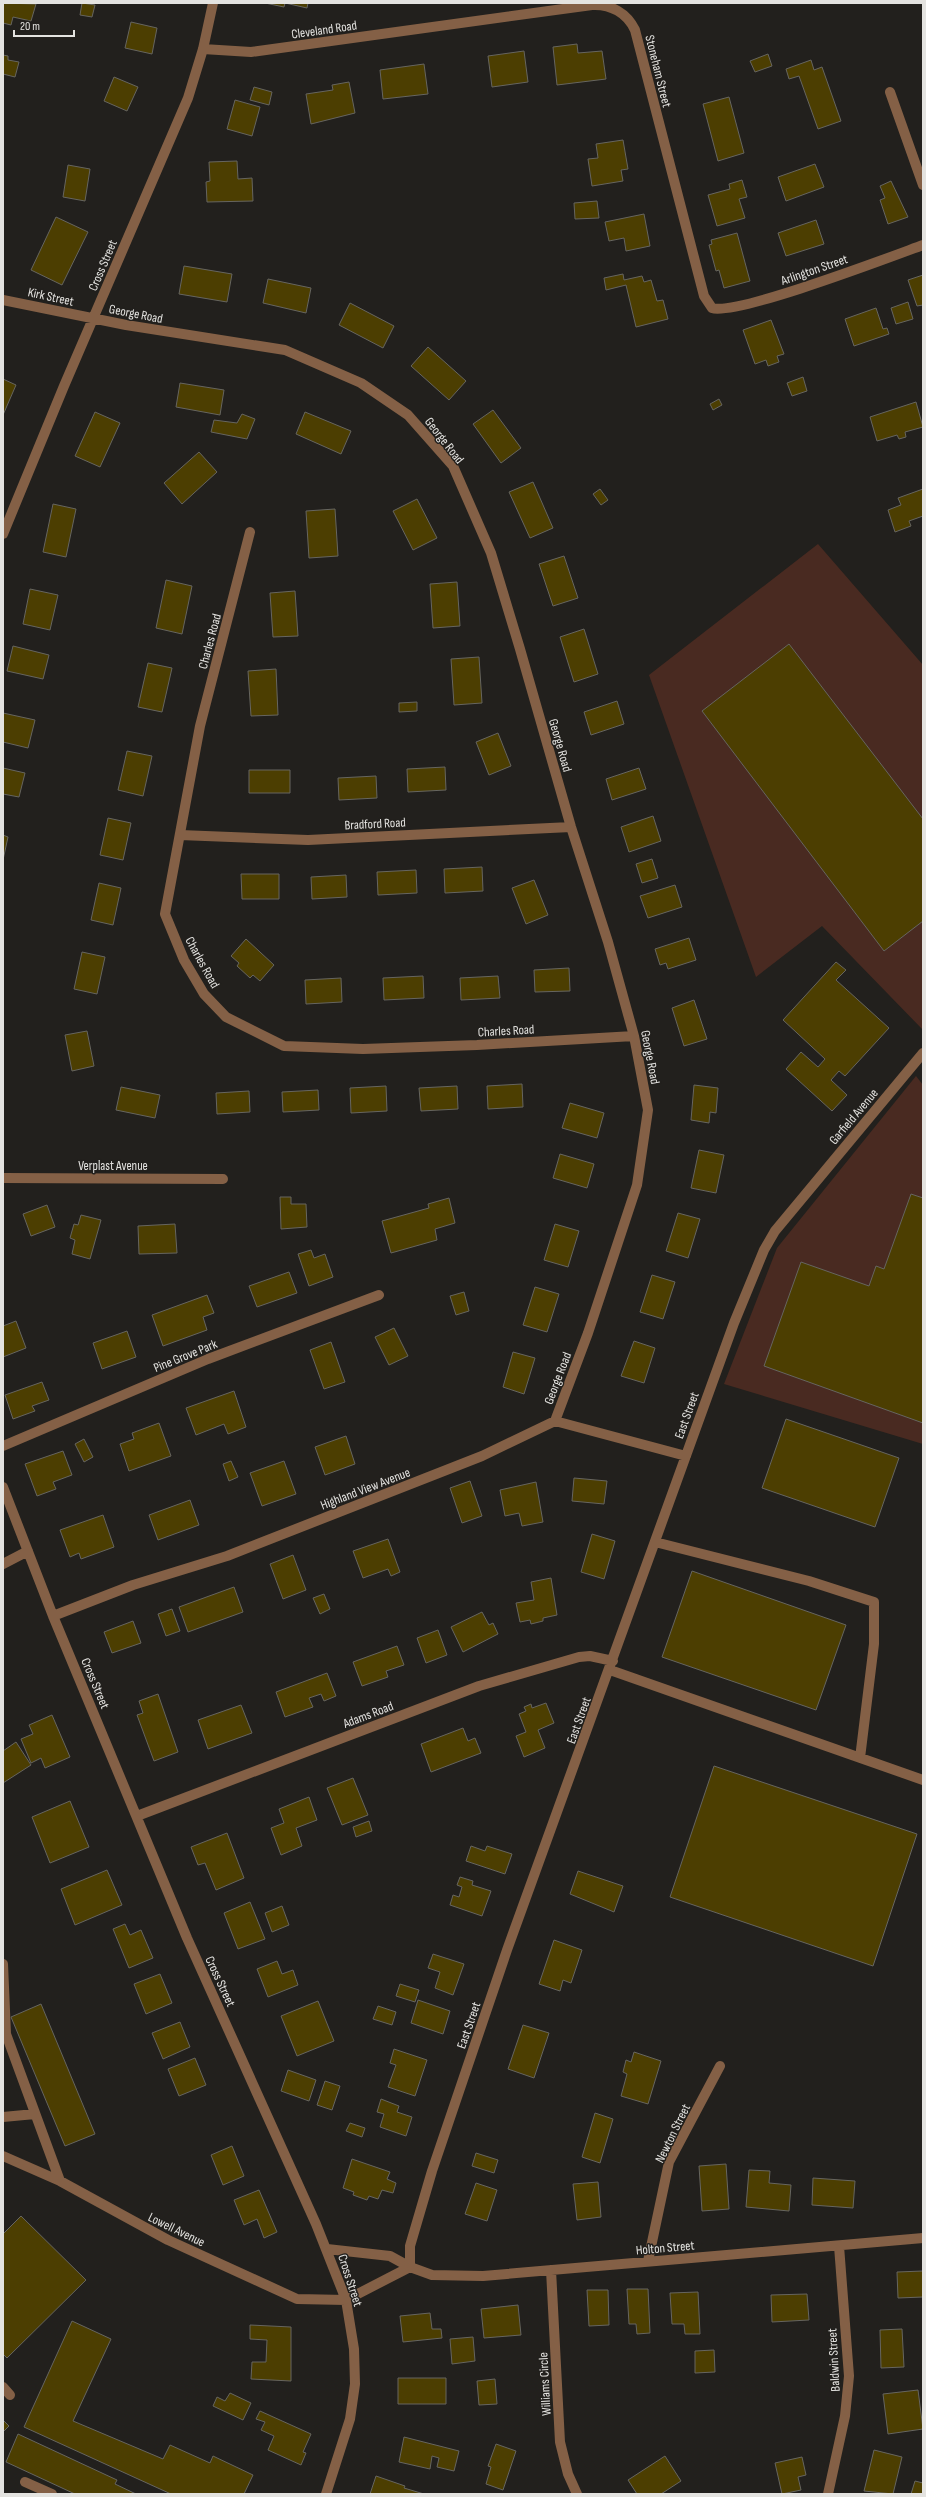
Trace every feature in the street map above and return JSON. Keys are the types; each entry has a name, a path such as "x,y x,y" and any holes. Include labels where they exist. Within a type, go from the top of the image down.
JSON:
{"street":[{"name":"Cross Street","path":"3,534 181,114 203,49 213,3"},
{"name":"Stoneham Street","path":"449,26 596,5 612,8 626,16 635,30 704,296 712,308"},
{"name":"Cleveland Road","path":"203,49 251,52 449,26"},
{"path":"890,92 923,185"},
{"name":"Arlington Street","path":"712,308 721,310 771,297 923,245"},
{"name":"Kirk Street","path":"3,300 94,318"},
{"name":"George Road","path":"94,318 192,337 285,350 361,383 408,415 453,466 491,553 570,827 608,942 634,1036 648,1110 637,1185 588,1333 555,1421"},
{"name":"Charles Road","path":"250,532 200,726 165,914 184,960 204,994 226,1017 284,1046 371,1048 478,1045 634,1036"},
{"name":"Bradford Road","path":"180,835 308,840 570,827"},
{"name":"Garfield Avenue","path":"803,1196 923,1053"},
{"name":"Verplast Avenue","path":"3,1178 223,1179"},
{"name":"East Street","path":"410,2267 410,2246 432,2171 507,1950 612,1666 734,1323 764,1250 782,1221 803,1196"},
{"name":"Pine Grove Park","path":"3,1446 208,1359 379,1295"},
{"path":"555,1421 686,1456"},
{"name":"Highland View Avenue","path":"53,1616 133,1585 227,1556 482,1456 555,1421"},
{"name":"Cross Street","path":"3,1487 53,1616 187,1938 327,2249 346,2300 354,2349 355,2384 350,2419 326,2494"},
{"path":"655,1542 809,1581 874,1602 874,1644 860,1758"},
{"path":"3,1564 28,1551"},
{"name":"Adams Road","path":"137,1816 480,1686 579,1657 590,1656 612,1666 923,1780"},
{"path":"3,1964 6,2034 60,2181"},
{"name":"Newton Street","path":"648,2261 669,2162 720,2066"},
{"path":"3,2117 35,2114"},
{"name":"Lowell Avenue","path":"3,2156 60,2181 168,2240 262,2284 301,2300 346,2300"},
{"path":"3,2166 14,2162"},
{"name":"Holton Street","path":"327,2249 390,2256 410,2267 432,2275 483,2276 923,2238"},
{"name":"Baldwin Street","path":"828,2494 848,2395 849,2376 840,2246"},
{"path":"346,2300 410,2267"},
{"name":"Williams Circle","path":"551,2270 560,2442 568,2474 577,2494"},
{"path":"25,2482 52,2494"}],"shaded area":[{"path":"818,544 923,665 923,1030 822,926 756,977 649,675"},
{"path":"916,1076 923,1085 923,1444 724,1384 777,1248"}],"building":[{"path":"3,3 36,4 31,21 13,17 11,25 3,23"},
{"path":"82,3 95,5 92,17 80,15"},
{"path":"265,3 285,3 284,7"},
{"path":"285,3 308,3 307,8"},
{"path":"131,22 157,28 152,54 125,48"},
{"path":"577,44 578,53 602,51 606,79 557,85 553,47"},
{"path":"524,51 528,82 492,87 488,56"},
{"path":"768,54 772,66 755,72 750,61"},
{"path":"3,55 8,56 8,60 19,62 15,77 3,74"},
{"path":"811,60 814,70 822,67 841,121 818,129 799,76 789,79 786,69"},
{"path":"424,64 428,94 383,99 380,70"},
{"path":"114,77 138,87 127,111 104,101"},
{"path":"349,82 355,113 311,124 306,94 333,90 332,85"},
{"path":"254,87 272,92 269,105 250,100"},
{"path":"729,97 744,153 718,161 703,104"},
{"path":"235,100 260,107 252,136 227,129"},
{"path":"623,140 628,169 621,170 623,181 592,186 588,159 598,158 596,144"},
{"path":"237,161 238,179 252,178 253,201 207,202 206,182 210,181 209,162"},
{"path":"815,164 824,187 786,201 778,177"},
{"path":"68,165 90,169 85,201 63,197"},
{"path":"742,180 747,197 739,199 745,218 717,226 708,195 730,189 729,184"},
{"path":"891,181 908,217 888,224 880,200 885,198 880,186"},
{"path":"597,201 599,218 575,219 574,203"},
{"path":"644,214 650,246 626,251 624,238 609,241 605,222"},
{"path":"56,217 88,232 62,285 31,270"},
{"path":"816,220 824,244 786,256 778,233"},
{"path":"737,233 750,281 724,288 719,270 716,271 709,245 712,244 711,240"},
{"path":"184,266 232,274 227,302 179,294"},
{"path":"623,274 624,280 642,276 644,282 651,280 657,301 663,300 668,319 636,327 626,285 606,290 604,278"},
{"path":"923,275 923,305 917,306 908,280"},
{"path":"268,279 311,288 306,313 263,303"},
{"path":"908,302 913,319 896,324 891,308"},
{"path":"350,303 394,326 383,348 339,325"},
{"path":"876,308 883,329 887,328 889,334 854,346 845,319"},
{"path":"771,320 784,354 777,356 779,362 768,366 766,360 755,364 743,330"},
{"path":"428,347 466,381 449,400 411,366"},
{"path":"803,377 807,391 792,396 787,383"},
{"path":"3,379 16,385 3,415"},
{"path":"180,383 224,390 220,415 176,407"},
{"path":"719,399 722,405 713,410 710,404"},
{"path":"916,402 923,427 905,432 906,437 899,439 897,435 877,441 870,417"},
{"path":"493,410 521,448 501,463 473,424"},
{"path":"95,412 120,423 100,467 75,456"},
{"path":"305,412 351,431 341,454 296,434"},
{"path":"242,414 255,419 247,439 211,432 214,420 237,423"},
{"path":"199,452 217,472 182,504 164,483"},
{"path":"533,482 553,528 530,538 509,492"},
{"path":"600,489 608,500 601,505 593,494"},
{"path":"923,489 923,516 909,521 911,526 895,532 888,510 901,505 898,498"},
{"path":"417,499 437,538 413,550 393,511"},
{"path":"53,504 76,509 66,557 43,552"},
{"path":"335,509 338,556 309,558 306,511"},
{"path":"564,556 578,598 553,606 539,564"},
{"path":"166,580 192,586 182,634 156,628"},
{"path":"457,582 460,626 433,628 430,584"},
{"path":"30,589 58,595 50,630 23,624"},
{"path":"295,591 298,636 273,637 270,593"},
{"path":"584,629 598,674 574,682 560,637"},
{"path":"789,644 923,819 923,921 884,951 702,711"},
{"path":"13,646 49,655 43,679 7,671"},
{"path":"479,657 482,703 454,705 451,659"},
{"path":"148,663 172,668 162,712 138,707"},
{"path":"276,669 278,715 251,716 248,671"},
{"path":"617,701 624,724 591,735 584,712"},
{"path":"417,702 417,711 399,712 399,703"},
{"path":"3,713 35,720 28,748 3,742"},
{"path":"498,733 511,766 489,775 476,742"},
{"path":"127,751 152,756 143,796 118,790"},
{"path":"445,767 446,790 408,792 407,769"},
{"path":"3,768 25,773 19,797 3,794"},
{"path":"639,768 646,789 612,800 606,779"},
{"path":"249,770 290,770 290,793 249,793"},
{"path":"376,776 377,798 339,800 338,778"},
{"path":"653,816 661,841 629,852 621,827"},
{"path":"108,818 131,823 123,860 100,855"},
{"path":"3,835 8,837 3,860"},
{"path":"652,859 658,878 642,883 636,864"},
{"path":"482,867 483,891 445,893 444,869"},
{"path":"416,870 417,893 378,895 377,872"},
{"path":"241,874 279,874 279,899 242,899"},
{"path":"346,875 347,897 312,899 311,877"},
{"path":"534,880 548,915 526,924 512,888"},
{"path":"99,883 121,888 113,925 91,920"},
{"path":"675,885 682,907 648,918 640,896"},
{"path":"689,938 696,960 668,969 666,963 660,965 655,949"},
{"path":"246,939 274,965 260,981 253,975 250,978 237,966 239,963 231,956"},
{"path":"82,952 105,957 97,994 74,989"},
{"path":"836,962 846,970 836,980 889,1028 845,1076 839,1071 831,1080 847,1095 832,1111 786,1069 801,1052 818,1067 825,1059 783,1020"},
{"path":"569,968 570,991 535,992 534,970"},
{"path":"423,976 424,998 384,1000 383,978"},
{"path":"498,976 500,998 461,1000 460,978"},
{"path":"341,978 342,1002 306,1004 305,980"},
{"path":"694,1000 707,1039 684,1046 672,1008"},
{"path":"87,1031 94,1066 72,1071 65,1035"},
{"path":"522,1084 523,1107 488,1109 487,1086"},
{"path":"694,1085 718,1088 716,1113 710,1112 709,1123 691,1120"},
{"path":"386,1086 387,1111 351,1113 350,1088"},
{"path":"457,1086 458,1109 421,1111 419,1088"},
{"path":"121,1087 160,1095 155,1118 116,1110"},
{"path":"318,1090 319,1110 283,1112 282,1092"},
{"path":"249,1091 250,1112 217,1114 216,1093"},
{"path":"570,1103 604,1113 597,1138 562,1128"},
{"path":"699,1150 724,1155 716,1193 691,1188"},
{"path":"560,1154 594,1164 587,1188 553,1178"},
{"path":"911,1194 923,1198 923,1423 764,1366 801,1262 869,1286 876,1266 884,1269"},
{"path":"280,1197 291,1197 291,1204 306,1204 307,1227 281,1229"},
{"path":"449,1198 455,1223 435,1229 437,1240 391,1253 382,1221 429,1208 428,1204"},
{"path":"47,1205 55,1227 31,1236 23,1214"},
{"path":"678,1213 700,1219 688,1258 666,1251"},
{"path":"81,1215 101,1220 90,1259 72,1254 75,1240 70,1238 74,1224 78,1225"},
{"path":"175,1224 177,1253 139,1254 138,1226"},
{"path":"555,1224 579,1231 568,1267 544,1260"},
{"path":"311,1250 314,1258 325,1254 333,1277 309,1286 298,1254"},
{"path":"289,1272 297,1293 257,1307 249,1286"},
{"path":"652,1275 675,1282 663,1319 640,1312"},
{"path":"535,1287 559,1294 547,1332 523,1325"},
{"path":"464,1292 469,1311 456,1315 450,1296"},
{"path":"207,1295 214,1313 203,1317 207,1330 163,1346 152,1315"},
{"path":"16,1321 26,1348 3,1357 3,1326"},
{"path":"394,1328 408,1356 389,1365 375,1337"},
{"path":"127,1331 136,1357 102,1369 93,1343"},
{"path":"634,1341 655,1348 644,1383 621,1376"},
{"path":"331,1342 345,1382 324,1389 310,1350"},
{"path":"513,1352 535,1358 524,1394 503,1387"},
{"path":"42,1382 49,1400 32,1406 35,1411 13,1419 5,1395"},
{"path":"234,1391 246,1427 228,1434 224,1424 196,1435 186,1408"},
{"path":"786,1419 899,1458 875,1527 762,1488"},
{"path":"159,1423 171,1456 129,1471 120,1444 134,1439 132,1433"},
{"path":"346,1436 355,1464 325,1475 315,1447"},
{"path":"84,1439 93,1457 84,1462 75,1444"},
{"path":"63,1451 72,1475 53,1482 56,1489 37,1496 25,1464"},
{"path":"231,1461 238,1477 229,1481 223,1464"},
{"path":"284,1461 296,1494 262,1506 250,1473"},
{"path":"574,1478 607,1481 604,1504 572,1501"},
{"path":"470,1481 482,1516 462,1523 450,1488"},
{"path":"536,1482 543,1522 522,1526 519,1513 505,1516 500,1490"},
{"path":"190,1500 199,1525 158,1540 149,1515"},
{"path":"103,1515 114,1547 81,1559 79,1553 70,1557 60,1530"},
{"path":"592,1534 615,1541 604,1579 581,1572"},
{"path":"388,1539 400,1572 391,1576 388,1569 363,1578 353,1551"},
{"path":"293,1555 306,1590 283,1599 270,1564"},
{"path":"692,1571 846,1625 816,1710 662,1657"},
{"path":"551,1578 557,1615 543,1618 543,1621 531,1624 530,1620 520,1622 516,1603 534,1600 531,1582"},
{"path":"234,1587 243,1612 188,1632 179,1607"},
{"path":"324,1594 330,1609 320,1614 313,1598"},
{"path":"172,1609 180,1631 166,1636 158,1614"},
{"path":"482,1612 489,1625 493,1623 498,1634 463,1652 451,1627"},
{"path":"133,1621 141,1643 112,1653 104,1632"},
{"path":"438,1630 447,1655 426,1663 417,1638"},
{"path":"397,1646 404,1665 386,1671 388,1677 362,1686 353,1662"},
{"path":"327,1673 336,1696 324,1701 321,1694 309,1698 313,1707 285,1717 276,1692"},
{"path":"158,1694 178,1752 154,1761 137,1715 143,1713 139,1701"},
{"path":"546,1703 554,1723 538,1730 545,1748 524,1757 516,1736 526,1732 519,1714 526,1711 524,1707 531,1704 532,1708"},
{"path":"241,1705 252,1733 208,1749 198,1720"},
{"path":"52,1715 70,1757 45,1768 41,1758 31,1763 21,1739 33,1734 29,1725"},
{"path":"463,1728 468,1741 475,1738 481,1753 431,1772 421,1744"},
{"path":"16,1742 31,1765 3,1783 3,1751"},
{"path":"714,1766 917,1834 873,1966 670,1897"},
{"path":"353,1778 368,1815 342,1825 327,1788"},
{"path":"309,1797 317,1820 296,1828 302,1846 281,1855 271,1828 284,1823 279,1809"},
{"path":"70,1801 89,1847 50,1863 32,1817"},
{"path":"369,1821 372,1831 356,1837 353,1827"},
{"path":"227,1833 244,1878 216,1890 205,1863 198,1865 191,1847"},
{"path":"471,1846 485,1851 487,1846 512,1854 505,1874 466,1861"},
{"path":"107,1870 122,1905 75,1925 61,1889"},
{"path":"578,1871 623,1886 614,1912 570,1894"},
{"path":"460,1877 473,1881 472,1885 491,1891 482,1916 450,1905 453,1895 459,1897 462,1887 457,1885"},
{"path":"250,1902 265,1939 238,1949 224,1913"},
{"path":"282,1906 289,1925 272,1932 265,1913"},
{"path":"125,1924 130,1935 141,1930 153,1958 129,1968 113,1929"},
{"path":"554,1940 582,1950 571,1983 563,1980 560,1991 539,1984"},
{"path":"433,1954 464,1964 453,1995 435,1988 440,1972 428,1968"},
{"path":"277,1961 282,1974 293,1970 298,1985 268,1997 257,1969"},
{"path":"160,1974 172,2003 146,2014 134,1984"},
{"path":"400,1984 419,1990 415,2002 396,1996"},
{"path":"418,2000 450,2011 443,2034 411,2023"},
{"path":"318,2001 334,2041 297,2056 281,2016"},
{"path":"41,2004 95,2134 65,2146 11,2017"},
{"path":"378,2006 396,2012 392,2025 373,2019"},
{"path":"180,2022 190,2047 163,2059 152,2033"},
{"path":"523,2025 549,2033 534,2078 508,2069"},
{"path":"394,2049 427,2060 415,2096 388,2087 396,2065 390,2063"},
{"path":"634,2052 661,2061 648,2104 621,2096 627,2074 623,2072 626,2060 631,2062"},
{"path":"195,2058 206,2085 179,2096 168,2069"},
{"path":"288,2070 316,2080 309,2101 281,2091"},
{"path":"325,2081 340,2086 332,2110 317,2105"},
{"path":"381,2099 399,2106 397,2112 412,2117 406,2136 380,2127 384,2114 377,2112"},
{"path":"595,2113 613,2119 600,2163 582,2157"},
{"path":"350,2123 365,2128 362,2137 346,2131"},
{"path":"232,2146 244,2176 223,2185 211,2155"},
{"path":"476,2153 498,2160 494,2173 472,2166"},
{"path":"352,2159 390,2172 387,2179 396,2183 393,2193 382,2190 378,2199 369,2196 367,2200 353,2195 354,2192 343,2188"},
{"path":"726,2164 729,2209 702,2211 699,2166"},
{"path":"749,2170 770,2171 769,2183 791,2185 789,2211 746,2207"},
{"path":"813,2178 855,2181 853,2208 812,2205"},
{"path":"598,2182 601,2217 577,2220 573,2184"},
{"path":"476,2183 497,2190 487,2221 465,2214"},
{"path":"259,2190 277,2232 264,2238 257,2219 244,2225 234,2200"},
{"path":"21,2216 86,2280 7,2358 3,2354 3,2234"},
{"path":"923,2271 923,2297 898,2298 897,2272"},
{"path":"627,2289 648,2289 650,2333 637,2334 636,2324 629,2324"},
{"path":"587,2290 608,2290 609,2325 589,2326"},
{"path":"698,2292 700,2334 685,2334 684,2324 672,2324 670,2293"},
{"path":"807,2294 809,2320 772,2322 771,2295"},
{"path":"518,2305 521,2335 484,2338 481,2309"},
{"path":"430,2313 432,2329 441,2329 442,2338 403,2342 400,2316"},
{"path":"72,2321 111,2339 73,2421 163,2459 170,2445 210,2463 213,2456 253,2475 244,2494 171,2494 24,2427"},
{"path":"250,2325 291,2327 291,2381 251,2379 252,2362 266,2362 267,2340 250,2339"},
{"path":"902,2329 904,2367 881,2368 880,2330"},
{"path":"473,2337 475,2361 452,2364 450,2339"},
{"path":"714,2350 715,2372 695,2373 695,2351"},
{"path":"398,2378 446,2378 446,2404 398,2404"},
{"path":"495,2379 497,2404 479,2405 477,2381"},
{"path":"918,2390 923,2429 888,2434 883,2394"},
{"path":"230,2393 251,2403 243,2420 213,2406 217,2397 225,2401"},
{"path":"260,2411 311,2434 303,2452 306,2453 301,2465 268,2450 274,2436 261,2430 265,2422 256,2419"},
{"path":"3,2420 9,2426 3,2432"},
{"path":"18,2434 117,2480 115,2484 136,2494 75,2494 6,2462"},
{"path":"404,2437 459,2451 454,2471 437,2467 439,2458 432,2456 430,2469 399,2462"},
{"path":"496,2444 516,2451 503,2490 486,2484 491,2467 488,2466"},
{"path":"874,2450 902,2457 893,2494 864,2491"},
{"path":"665,2456 681,2481 661,2494 637,2494 628,2480"},
{"path":"802,2457 806,2475 798,2477 801,2490 782,2494 775,2463"},
{"path":"376,2476 405,2486 404,2488 424,2494 370,2494"},
{"path":"915,2481 923,2483 923,2494 911,2494"}]}
